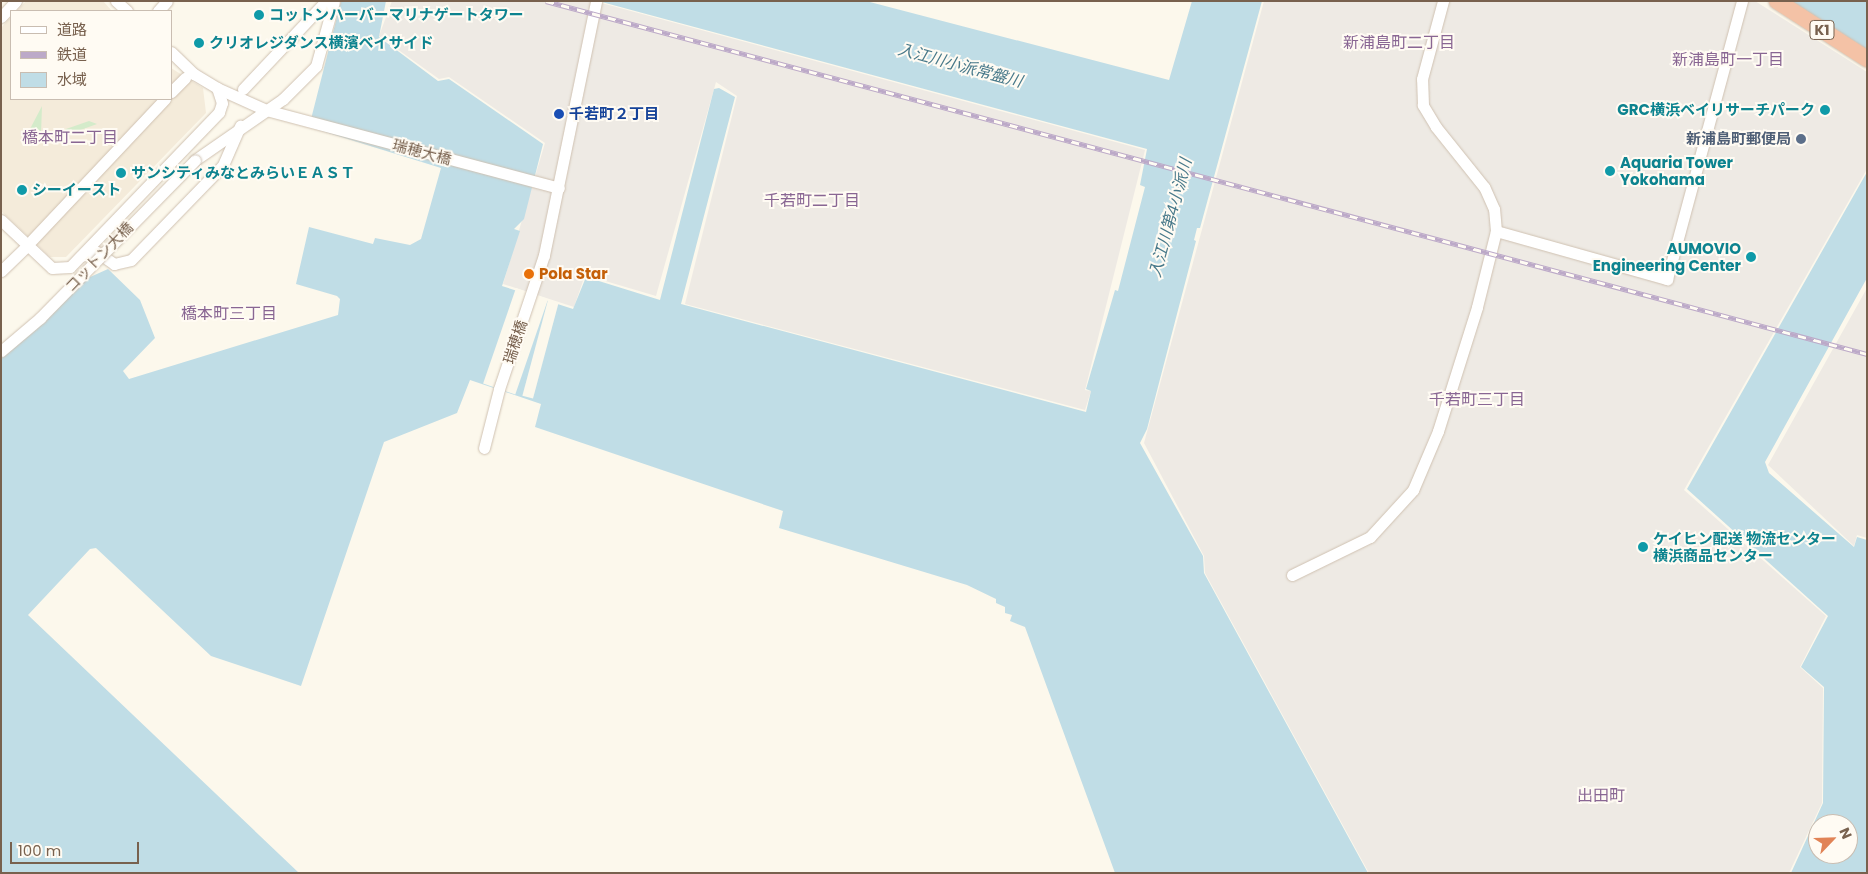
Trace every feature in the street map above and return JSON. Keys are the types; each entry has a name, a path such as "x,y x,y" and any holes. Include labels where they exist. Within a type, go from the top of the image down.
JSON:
{"highway":[{"name":"K1","path":"1777,1 1867,58"},
{"name":"K1","path":"1795,1 1867,46"}],"street":[{"path":"1,17 16,1"},
{"path":"116,1 126,10"},
{"name":"コットン大橋","path":"1,351 40,318 195,160 240,126 290,93 316,66 322,50 334,1"},
{"name":"瑞穂橋","path":"484,448 499,389 544,255 596,1"},
{"path":"1292,575 1370,537 1413,490 1460,366 1496,231 1494,209 1484,187 1436,128 1423,105 1422,79 1443,1"},
{"path":"1496,231 1666,279 1742,1"},
{"path":"243,89 325,2"},
{"name":"瑞穂大橋","path":"172,53 194,74 217,88 266,110 559,188"},
{"path":"172,91 185,78"},
{"path":"1,220 52,268 67,268 81,256 219,112 222,104 217,88"},
{"path":"32,240 164,100"},
{"path":"81,256 97,252 114,264 131,260 223,164 240,126"},
{"path":"97,252 99,237"},
{"path":"1,271 24,248"}],"shaded area":[{"path":"26,1 103,1 111,10 18,10"},
{"path":"392,1 594,1 1145,150 1085,390 1091,391 1085,410 685,304 737,96 716,82 656,296 585,275 574,307 503,284 545,143 449,77 439,79 379,36"},
{"path":"1264,1 1755,1 1867,72 1867,169 1684,490 1826,616 1800,667 1823,688 1822,803 1817,814 1808,814 1808,833 1789,873 1369,873 1205,573 1204,556 1144,443"},
{"path":"10,18 10,100 172,100 172,69 203,88 206,113 66,257 50,257 1,211 1,28"},
{"path":"1867,288 1867,538 1857,535 1854,546 1768,465"}],"green space":[{"path":"42,106 41,134 30,129"},
{"path":"89,121 97,124 53,140 66,129"}],"water":[{"path":"341,1 386,1 379,37 438,81 449,79 543,144 524,219 514,229 520,231 502,286 573,309 586,277 660,300 714,89 719,88 735,97 681,304 1086,412 1091,391 1086,389 1115,290 1118,291 1145,187 1140,185 1147,149 598,1 866,1 1169,80 1192,1 1262,1 1200,228 1197,228 1194,240 1196,241 1147,429 1140,443 1203,556 1204,573 1368,873 1115,873 1025,627 1010,621 1012,615 1005,613 1005,607 996,603 996,599 967,585 779,528 783,511 535,427 541,404 470,380 457,413 384,442 301,686 211,656 96,548 90,549 28,615 299,873 1,873 1,346 79,282 108,269 140,300 155,338 123,371 129,379 338,315 340,299 337,296 296,284 309,227 373,244 375,238 410,245 421,239 441,168 309,127"},
{"path":"1769,1 1867,1 1867,65 1800,21"},
{"path":"1867,172 1867,278 1765,462 1769,473 1854,547 1857,537 1867,540 1867,873 1791,873 1808,836 1808,864 1858,864 1858,814 1818,814 1823,803 1824,687 1801,667 1828,616 1687,489"}],"pier":[{"path":"516,288 548,299 515,395 483,383"},
{"path":"548,300 559,303 533,398 522,396"}],"railway":[{"path":"546,1 1867,354"}],"place":[{"name":"コットンハーバーマリナゲートタワー","path":"259,15"},
{"name":"クリオレジダンス横濱ベイサイド","path":"199,43"},
{"name":"GRC横浜ベイリサーチパーク","path":"1825,110"},
{"name":"千若町２丁目","path":"559,114"},
{"name":"新浦島町郵便局","path":"1801,139"},
{"name":"Aquaria Tower Yokohama","path":"1610,171"},
{"name":"サンシティみなとみらいＥＡＳＴ","path":"121,173"},
{"name":"シーイースト","path":"22,190"},
{"name":"AUMOVIO Engineering Center","path":"1751,257"},
{"name":"Pola Star","path":"529,274"},
{"name":"ケイヒン配送 物流センター 横浜商品センター","path":"1643,547"}],"district":[{"name":"新浦島町二丁目","path":"1399,43"},
{"name":"新浦島町一丁目","path":"1728,60"},
{"name":"橋本町二丁目","path":"70,138"},
{"name":"千若町二丁目","path":"812,201"},
{"name":"橋本町三丁目","path":"229,314"},
{"name":"千若町三丁目","path":"1477,400"},
{"name":"出田町","path":"1601,796"}],"water label":[{"name":"入江川小派常盤川","path":"960,66"},
{"name":"入江川第4小派川","path":"1171,218"}]}
